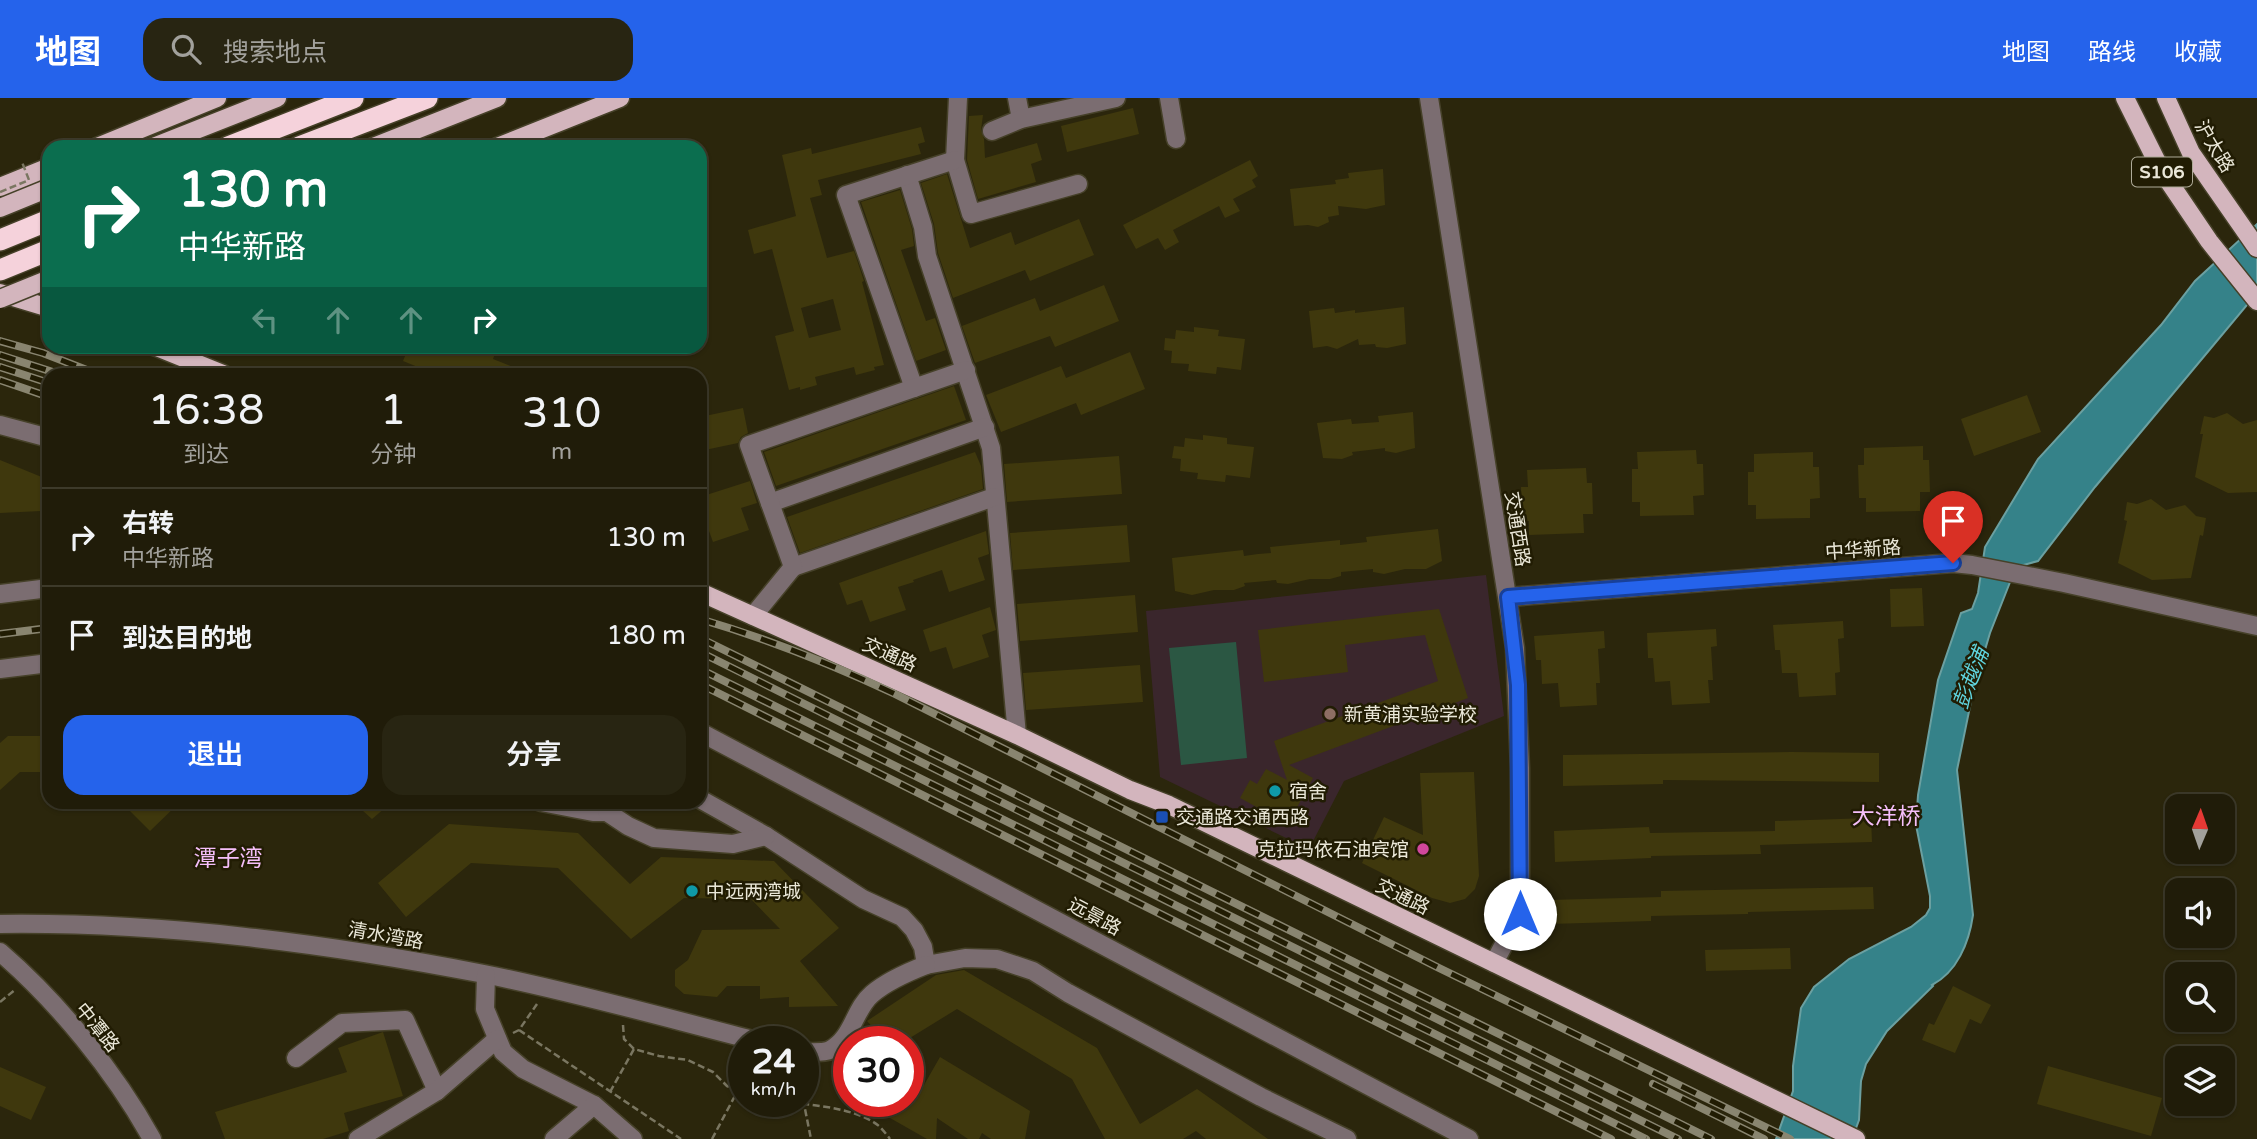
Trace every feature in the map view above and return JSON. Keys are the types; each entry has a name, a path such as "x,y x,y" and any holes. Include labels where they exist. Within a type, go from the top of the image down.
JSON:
{"highway":[{"path":"246,140 353,98"},
{"path":"317,140 428,98"},
{"path":"0,240 42,223"},
{"path":"0,270 42,253"}],"main road":[{"path":"114,140 217,98"},
{"path":"171,140 276,98"},
{"path":"391,140 497,98"},
{"path":"515,140 620,98"},
{"name":"S106","path":"2125,98 2161,170 2209,241 2257,301"},
{"name":"沪太路","path":"2166,98 2191,153 2257,248"},
{"path":"0,189 25,169 42,168"},
{"path":"0,208 42,191"},
{"path":"0,299 42,282"},
{"path":"0,293 42,306"},
{"path":"174,354 208,368"},
{"name":"交通路","path":"707,595 1017,734 1130,790 1169,805 1856,1139"}],"street":[{"path":"958,98 955,160 971,214 1078,184"},
{"path":"1017,98 1021,119"},
{"path":"992,131 1021,119 1116,98"},
{"path":"1169,98 1176,139"},
{"name":"交通西路","path":"1429,98 1508,597 1518,685 1520,914 1494,963"},
{"path":"914,388 846,195 955,160"},
{"path":"907,175 923,227 927,256 991,448 1017,734"},
{"path":"793,568 749,445 966,370"},
{"path":"0,425 42,436"},
{"path":"769,503 985,427"},
{"path":"752,616 793,568 994,497"},
{"name":"中华新路","path":"1508,597 1953,563 2064,583 2257,626"},
{"path":"0,594 42,589"},
{"path":"0,669 42,664"},
{"name":"远景路","path":"707,736 1469,1139"},
{"path":"707,803 813,864 845,888 902,917 914,930 923,947 926,965"},
{"path":"577,809 593,812 604,809"},
{"path":"613,809 628,826 654,838 733,844 766,836"},
{"name":"清水湾路","path":"0,924 129,926 352,950 486,975 728,1034"},
{"name":"中潭路","path":"0,952 25,974 93,1053 152,1139"},
{"path":"819,1051 829,1051 849,1033 858,1012 871,994 912,970 965,958 998,959 1033,971 1068,993 1212,1071 1347,1139"},
{"path":"486,975 485,1009 503,1052 523,1069 594,1105 633,1139"},
{"path":"296,1058 342,1023 405,1020 437,1090"},
{"path":"358,1139 437,1090 497,1039"},
{"path":"554,1139 594,1105"}],"path":[{"path":"0,189 29,180 25,169"},
{"path":"497,1039 519,1030 547,989"},
{"path":"624,1008 624,1039 634,1049 688,1060 713,1072 728,1084"},
{"path":"519,1030 681,1139"},
{"path":"610,1092 634,1049"},
{"path":"819,1107 856,1115 878,1126 890,1139"},
{"path":"712,1139 728,1109"},
{"path":"807,1117 811,1139"}],"shaded area":[{"name":"新黄浦实验学校","path":"1486,575 1504,716 1344,781 1309,849 1160,777 1146,611"}],"green space":[{"path":"1236,642 1247,758 1181,765 1169,648"}],"water":[{"name":"彭越浦","path":"2257,224 2257,293 2095,487 2038,561 2016,567 1990,633 1974,687 1957,770 1973,915 1960,956 1948,973 1932,985 1887,1031 1866,1064 1861,1081 1859,1120 1852,1139 1776,1139 1793,1091 1793,1066 1801,1008 1814,987 1849,959 1911,927 1926,915 1930,908 1916,825 1918,795 1938,680 1961,613 1972,609 1978,593 1985,547 2038,459 2161,325 2195,281"}],"building":[{"path":"1133,108 1139,134 1067,152 1061,126"},
{"path":"983,115 981,130 985,158 1037,143 1042,160 1031,164 1036,182 978,199 967,160 969,116"},
{"path":"921,127 925,142 918,144 921,154 818,180 822,195 810,198 827,258 854,251 884,365 856,375 854,367 815,377 817,385 789,390 775,336 794,331 772,249 754,254 748,230 796,216 782,155 811,148 812,154","holes":["833,299 841,330 809,338 801,308"]},
{"path":"1250,160 1258,176 1252,180 1256,187 1233,199 1240,211 1225,218 1219,206 1173,230 1179,242 1165,250 1158,238 1136,249 1123,225"},
{"path":"1383,169 1385,205 1366,209 1338,206 1339,215 1328,217 1329,222 1318,227 1294,226 1290,189 1336,184 1335,180 1349,178 1348,173"},
{"path":"947,174 970,248 1011,232 1015,245 1079,219 1094,255 1030,281 1025,270 953,298 938,253 934,224 921,183"},
{"path":"900,190 912,229 914,246 901,250 926,321 935,318 946,350 916,361 861,202"},
{"path":"1104,285 1119,321 1055,347 1050,336 975,363 962,326 1035,298 1040,311"},
{"path":"1404,307 1406,344 1376,347 1375,344 1359,345 1358,339 1337,349 1327,346 1313,348 1309,311 1334,308 1335,313 1355,310 1355,313"},
{"path":"1194,327 1219,330 1218,336 1245,339 1241,370 1217,367 1216,374 1188,371 1189,364 1171,363 1172,351 1164,350 1165,338 1175,339 1176,330 1194,332"},
{"path":"1130,352 1145,389 1081,415 1076,403 1001,432 986,395 1061,366 1066,378"},
{"path":"406,354 495,354 493,359 516,368 420,368 403,361"},
{"path":"954,386 966,420 776,486 764,452"},
{"path":"2027,395 2041,432 1974,456 1961,419"},
{"path":"743,408 748,433 741,437 738,443 707,450 707,416"},
{"path":"1413,412 1415,448 1396,453 1385,451 1385,448 1352,452 1353,455 1342,459 1323,458 1317,423 1351,419 1352,424 1379,422 1378,416"},
{"path":"2227,413 2243,424 2257,420 2257,492 2228,493 2195,477 2204,416 2214,418"},
{"path":"1203,435 1227,438 1227,444 1254,447 1250,478 1226,475 1225,482 1197,479 1198,473 1180,471 1181,459 1172,458 1174,446 1184,447 1185,438 1203,440"},
{"path":"1923,446 1923,460 1929,460 1930,492 1920,492 1920,511 1866,512 1866,498 1859,498 1858,465 1864,465 1864,448"},
{"path":"1696,450 1697,464 1703,464 1704,495 1693,496 1694,515 1640,516 1640,502 1632,502 1632,469 1638,469 1637,452"},
{"path":"975,452 981,466 983,489 800,553 787,517"},
{"path":"1813,452 1813,467 1819,467 1820,498 1810,499 1810,518 1756,519 1756,505 1748,505 1748,472 1754,472 1754,454"},
{"path":"1119,456 1122,494 1007,502 1004,464"},
{"path":"0,460 42,477 41,511 0,513"},
{"path":"1586,468 1587,483 1592,483 1593,514 1583,514 1584,533 1529,535 1529,521 1522,521 1521,487 1528,487 1527,470"},
{"path":"750,481 757,503 741,508 749,530 713,542 707,526 707,495"},
{"path":"2151,499 2166,510 2185,505 2196,516 2206,518 2191,578 2152,580 2118,563 2127,521 2124,520 2127,502 2137,504"},
{"path":"1127,525 1130,562 1013,570 1010,533"},
{"path":"1438,529 1442,561 1426,569 1405,569 1384,574 1373,572 1373,569 1341,572 1341,576 1330,579 1310,579 1288,584 1277,583 1276,580 1244,583 1245,586 1234,590 1214,590 1192,595 1175,591 1172,558 1243,550 1244,556 1271,553 1270,547 1340,540 1340,545 1367,542 1366,537"},
{"path":"986,531 989,554 978,558 985,580 949,592 942,570 913,580 914,582 898,587 906,610 870,622 862,600 847,605 839,583"},
{"path":"1922,588 1924,626 1891,627 1890,589"},
{"path":"1135,595 1138,632 1020,641 1017,604"},
{"path":"990,607 996,630 982,635 989,657 953,669 946,647 930,652 923,630"},
{"path":"1439,609 1468,698 1289,765 1313,778 1288,824 1240,798 1250,780 1257,784 1266,769 1287,780 1274,741 1438,681 1425,635 1345,645 1348,672 1264,682 1258,630"},
{"path":"1843,621 1844,638 1838,639 1840,672 1835,673 1836,695 1799,697 1797,673 1782,673 1780,650 1775,650 1773,625"},
{"path":"1716,629 1717,646 1711,647 1713,680 1708,680 1710,703 1672,705 1670,681 1655,682 1653,658 1648,658 1647,633"},
{"path":"1604,631 1605,648 1598,649 1600,683 1596,683 1597,705 1560,707 1558,683 1542,684 1541,660 1536,660 1534,636"},
{"path":"1140,665 1143,702 1026,710 1023,673"},
{"path":"8,736 42,736 42,772 20,772 0,790 0,743"},
{"path":"1879,753 1879,782 1663,780 1663,784 1563,786 1563,755"},
{"name":"克拉玛依石油宾馆","path":"1474,772 1479,876 1475,889 1465,899 1450,903 1432,898 1362,863 1384,817 1423,835 1420,773"},
{"path":"128,809 173,809 150,831"},
{"path":"361,809 384,809 372,819"},
{"path":"1871,818 1872,842 1760,845 1761,854 1651,856 1555,862 1554,831 1649,827 1650,833 1775,831 1775,821"},
{"name":"中远两湾城","path":"449,824 578,833 630,884 661,857 774,861 839,928 800,961 838,1006 789,1007 789,997 760,999 760,986 727,986 717,997 684,994 675,986 675,970 688,960 702,930 780,929 751,899 684,898 631,939 558,868 471,863 406,917 378,883"},
{"path":"1873,887 1874,909 1651,916 1651,921 1550,924 1549,900 1661,897 1661,891"},
{"path":"1790,948 1791,969 1706,971 1705,950"},
{"path":"964,970 1097,1048 1140,1124 1197,1089 1268,1139 1206,1139 1196,1131 1183,1139 1105,1139 1072,1079 957,1009 924,1029 924,1026 872,1026 867,1021 936,975"},
{"path":"1953,986 1991,1005 1981,1024 1970,1019 1955,1053 1922,1040 1929,1023 1934,1025"},
{"path":"383,1032 403,1096 344,1113 349,1131 323,1139 225,1139 215,1112 347,1072 338,1048"},
{"path":"940,1057 1030,1111 1025,1139 991,1139 982,1133 979,1139 968,1139 937,1118 936,1139 927,1139 888,1117 924,1117 924,1085"},
{"path":"2048,1066 2162,1098 2151,1136 2037,1104"},
{"path":"0,1067 46,1087 31,1120 0,1106"}],"railway":[{"path":"0,341 42,353"},
{"path":"46,354 82,368"},
{"path":"0,355 42,369"},
{"path":"0,367 42,381"},
{"path":"0,380 42,395"},
{"path":"707,621 799,653 895,694 1439,968 1790,1139"},
{"path":"0,634 42,629"},
{"path":"707,641 1711,1139"},
{"path":"707,655 1678,1139"},
{"path":"707,672 1646,1139"},
{"path":"707,687 1611,1139"},
{"path":"1653,1084 1764,1139"}],"place":[{"name":"新黄浦实验学校","path":"1330,714"},
{"name":"宿舍","path":"1275,791"},
{"name":"交通路交通西路","path":"1162,817"},
{"name":"克拉玛依石油宾馆","path":"1423,849"},
{"name":"中远两湾城","path":"692,891"}],"district":[{"name":"大洋桥","path":"1886,816"},
{"name":"潭子湾","path":"228,858"}],"route":[{"path":"1520,914 1518,685 1508,597 1953,563"}]}
